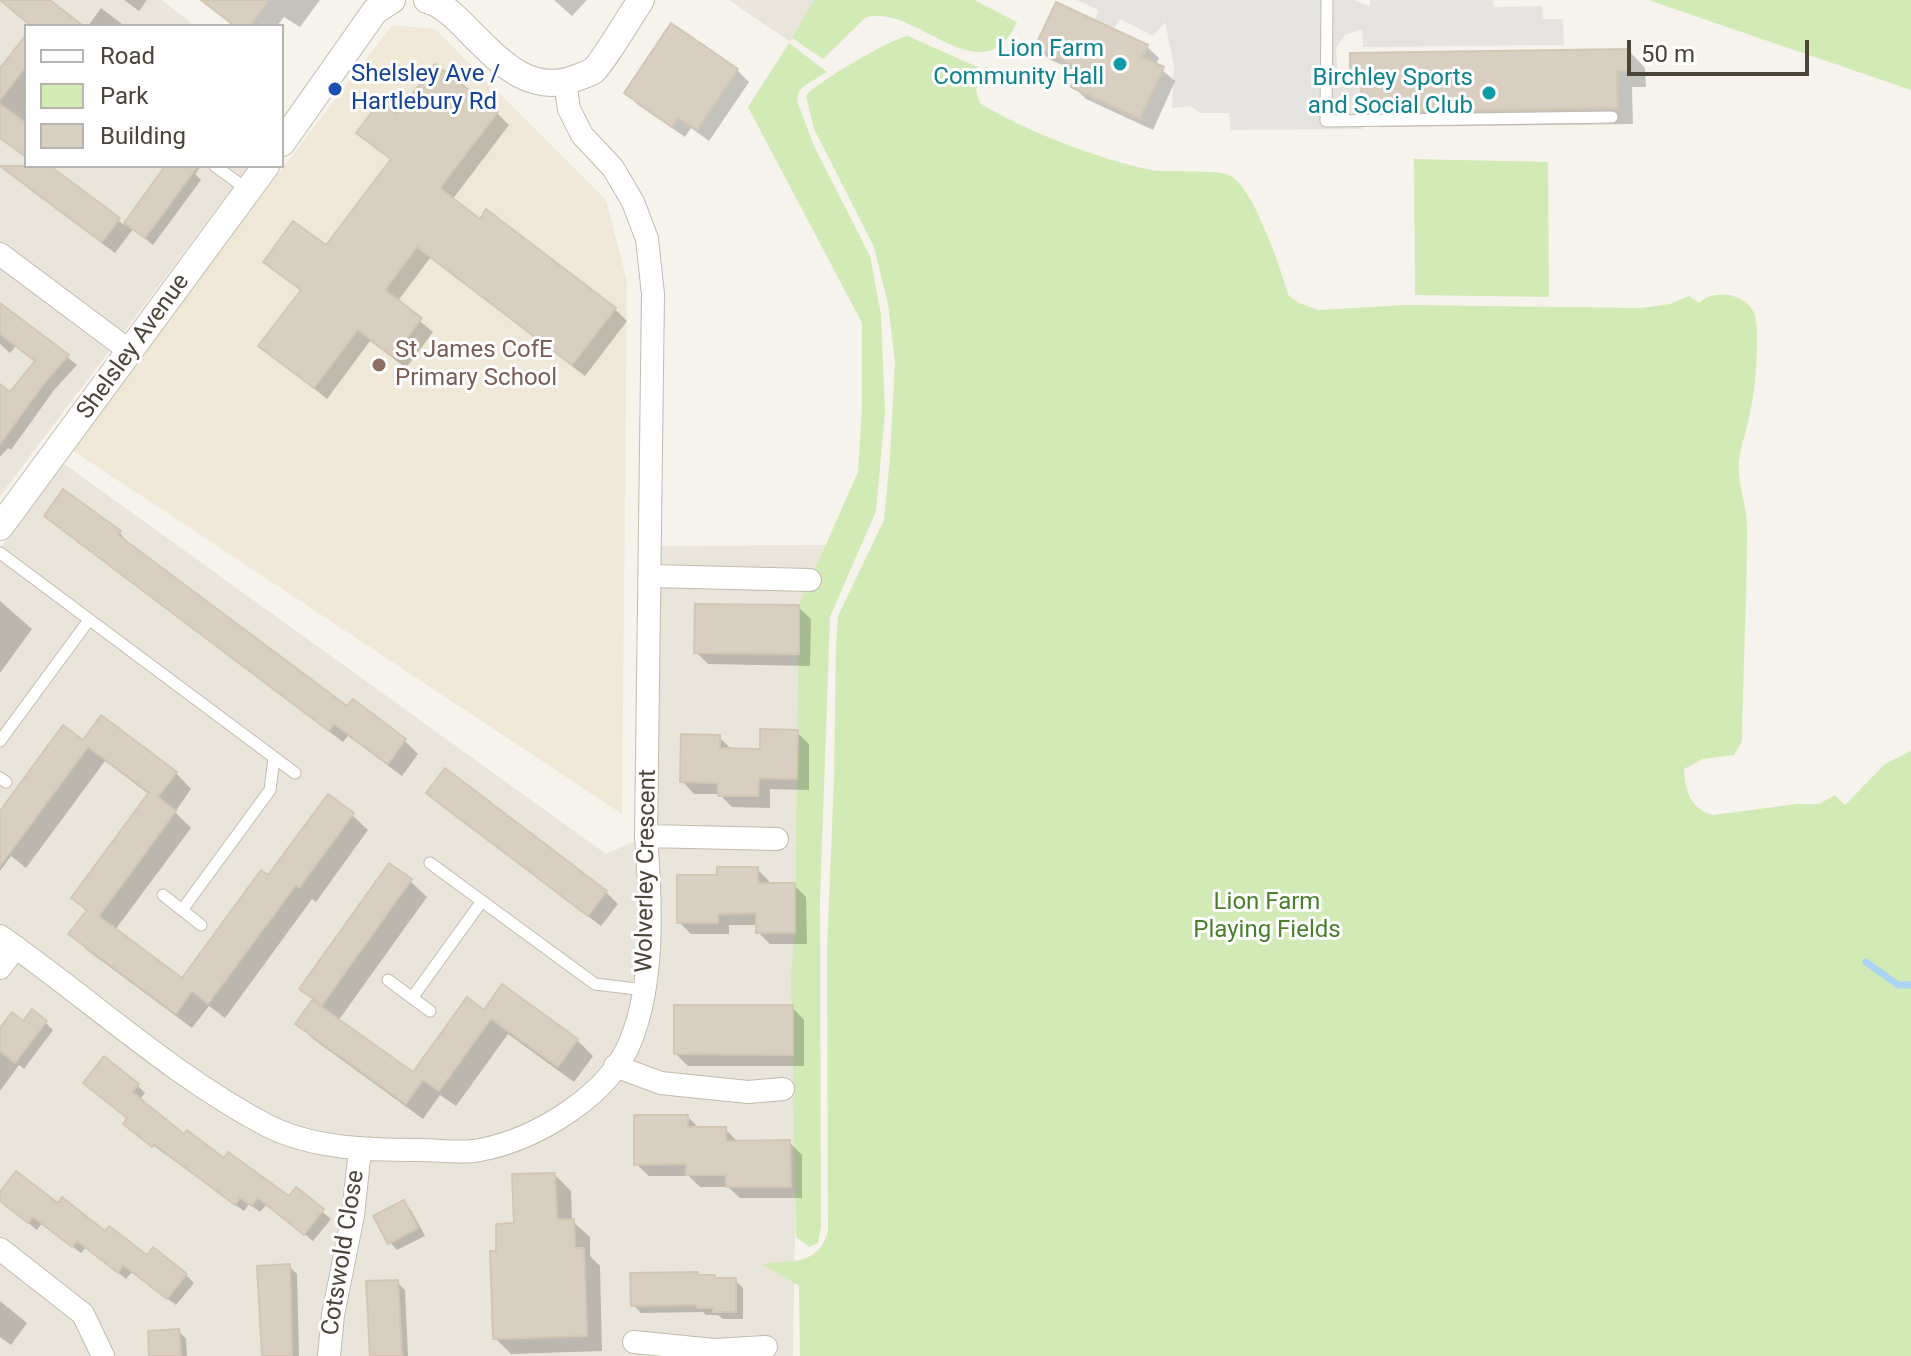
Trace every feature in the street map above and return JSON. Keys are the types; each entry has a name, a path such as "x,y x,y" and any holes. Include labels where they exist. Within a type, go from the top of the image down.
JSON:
{"street":[{"path":"284,140 375,11 392,0"},
{"path":"427,0 435,2 469,31 503,66 526,79 565,82 594,71 641,0"},
{"name":"Wolverley Crescent","path":"8,941 194,1079 268,1126 310,1140 360,1150 479,1150 536,1131 570,1113 615,1066 631,1041 645,990 650,888 646,836 653,294 647,239 633,202 613,168 582,135 569,109 565,82"},
{"name":"Shelsley Avenue","path":"0,527 264,168"},
{"path":"0,254 131,352"},
{"path":"651,576 810,580"},
{"path":"646,836 777,839"},
{"path":"0,968 8,941"},
{"path":"615,1066 661,1083 748,1092 783,1089"},
{"name":"Cotswold Close","path":"329,1356 333,1315 353,1215 360,1150"},
{"path":"0,1249 83,1314 103,1356"},
{"path":"634,1342 664,1348 714,1350 766,1347"}],"lane":[{"path":"1327,0 1326,121 1612,117"},
{"path":"218,168 248,190"},
{"path":"0,553 295,773"},
{"path":"0,741 89,620"},
{"path":"182,910 270,790 274,758"},
{"path":"430,863 595,984 645,990"},
{"path":"163,895 201,925"},
{"path":"412,998 482,901"},
{"path":"388,980 430,1011"}],"shaded area":[{"path":"0,0 162,0 192,24 24,24 24,168 247,168 0,496"},
{"path":"729,0 817,0 790,42"},
{"path":"1076,0 1354,0 1370,7 1370,0 1493,0 1494,7 1542,6 1543,19 1563,19 1564,45 1363,47 1362,30 1358,30 1345,35 1336,48 1338,78 1361,79 1362,129 1231,130 1229,113 1201,113 1190,106 1172,108 1174,66 1165,22 1153,36 1120,19 1114,29 1095,20 1099,10"},
{"name":"St James CofE Primary School","path":"392,25 435,29 606,200 627,281 622,814 69,448"},
{"path":"63,463 606,854 646,836 652,546 826,545 801,883 793,1356 0,1356 0,548"}],"green space":[{"path":"814,0 974,0 1017,22 1002,43 985,52 966,50 884,16 865,18 823,59 792,38"},
{"path":"1648,0 1911,0 1911,90"},
{"name":"Lion Farm Playing Fields","path":"908,36 984,70 976,90 980,103 1039,133 1110,159 1151,170 1231,176 1240,184 1257,213 1289,296 1318,310 1405,305 1641,308 1670,304 1689,296 1699,303 1721,294 1738,298 1751,308 1757,324 1756,369 1739,469 1747,527 1742,741 1734,755 1703,759 1684,769 1686,784 1694,803 1713,815 1819,804 1835,795 1845,805 1885,764 1911,751 1911,1356 800,1356 799,1286 762,1264 811,1256 824,1242 828,1231 827,950 838,616 884,520 895,361 888,304 874,247 814,129 806,96 823,81 854,62"},
{"path":"789,43 827,72 804,86 799,91 797,101 814,146 870,256 881,314 885,412 876,511 830,617 820,900 821,1227 818,1243 809,1247 796,1237 791,976 795,928 799,605 858,472 862,323 748,107"},
{"path":"1414,159 1548,162 1549,297 1415,295"}],"building":[{"path":"0,0 50,0 80,24 29,24"},
{"path":"201,0 269,0 251,24 232,24"},
{"name":"Lion Farm Community Hall","path":"1056,2 1148,45 1142,57 1164,67 1140,119 1071,87 1080,68 1035,47"},
{"path":"671,23 738,69 697,130 678,118 672,127 624,93"},
{"path":"24,38 24,69 0,100 0,68"},
{"name":"Birchley Sports and Social Club","path":"1630,49 1630,71 1617,71 1618,108 1362,112 1361,79 1350,79 1350,53"},
{"path":"435,64 498,112 440,188 480,219 486,209 616,308 572,365 417,247 385,290 422,318 393,357 358,330 314,388 258,346 301,290 263,262 293,221 326,245 391,159 356,133 380,101 397,114"},
{"path":"0,104 24,122 24,156 0,138"},
{"path":"0,166 53,168 120,218 102,242"},
{"path":"164,168 197,168 145,238 124,223"},
{"path":"0,303 69,355 0,444 0,384 10,392 35,361 0,334"},
{"path":"63,489 121,531 118,535 347,706 353,699 406,739 388,764 334,724 329,731 44,516"},
{"path":"695,604 799,605 799,654 694,653"},
{"path":"101,715 177,772 158,797 176,811 99,916 182,978 261,870 268,875 328,794 354,813 208,1004 192,991 176,1014 68,934 87,910 71,898 149,792 88,747 0,866 0,811 63,725 83,740"},
{"path":"760,729 798,730 797,779 759,778 758,796 718,796 718,783 680,782 681,734 720,735 720,748 760,749"},
{"path":"445,768 607,891 588,916 426,793"},
{"path":"389,863 412,879 322,1005 299,989"},
{"path":"717,867 758,867 758,883 795,883 795,933 756,933 756,913 718,914 718,923 677,923 677,875 717,875"},
{"path":"502,984 578,1039 558,1067 491,1019 439,1091 423,1080 406,1104 295,1024 312,1000 413,1072 467,997 484,1010"},
{"path":"674,1005 793,1005 793,1055 674,1054"},
{"path":"32,1009 47,1021 15,1063 0,1051 0,1028 12,1012 23,1021"},
{"path":"104,1056 139,1084 132,1092 184,1134 187,1130 224,1158 228,1152 289,1196 296,1187 324,1209 304,1235 258,1198 252,1206 240,1198 235,1205 123,1124 127,1118 83,1083"},
{"path":"634,1115 688,1115 688,1127 726,1127 726,1141 790,1140 791,1187 726,1187 726,1175 686,1175 686,1164 634,1165"},
{"path":"16,1171 58,1203 62,1197 105,1231 109,1226 147,1255 153,1247 187,1274 167,1299 123,1265 118,1273 77,1241 72,1247 33,1217 28,1223 0,1201 0,1192"},
{"path":"555,1173 557,1219 574,1219 575,1248 584,1248 587,1336 493,1339 490,1251 496,1251 496,1224 514,1223 512,1174"},
{"path":"404,1200 418,1228 388,1244 373,1216"},
{"path":"290,1264 292,1356 262,1356 257,1266"},
{"path":"698,1272 698,1275 715,1275 715,1278 736,1278 736,1312 713,1312 713,1308 697,1308 696,1305 631,1306 630,1273"},
{"path":"398,1280 402,1356 370,1356 366,1281"},
{"path":"179,1329 181,1356 149,1356 148,1331"}],"waterway":[{"path":"1866,962 1898,985 1911,985"}],"place":[{"name":"Lion Farm Community Hall","path":"1120,64"},
{"name":"Shelsley Ave / Hartlebury Rd","path":"335,89"},
{"name":"Birchley Sports and Social Club","path":"1489,93"},
{"name":"St James CofE Primary School","path":"379,365"}]}
